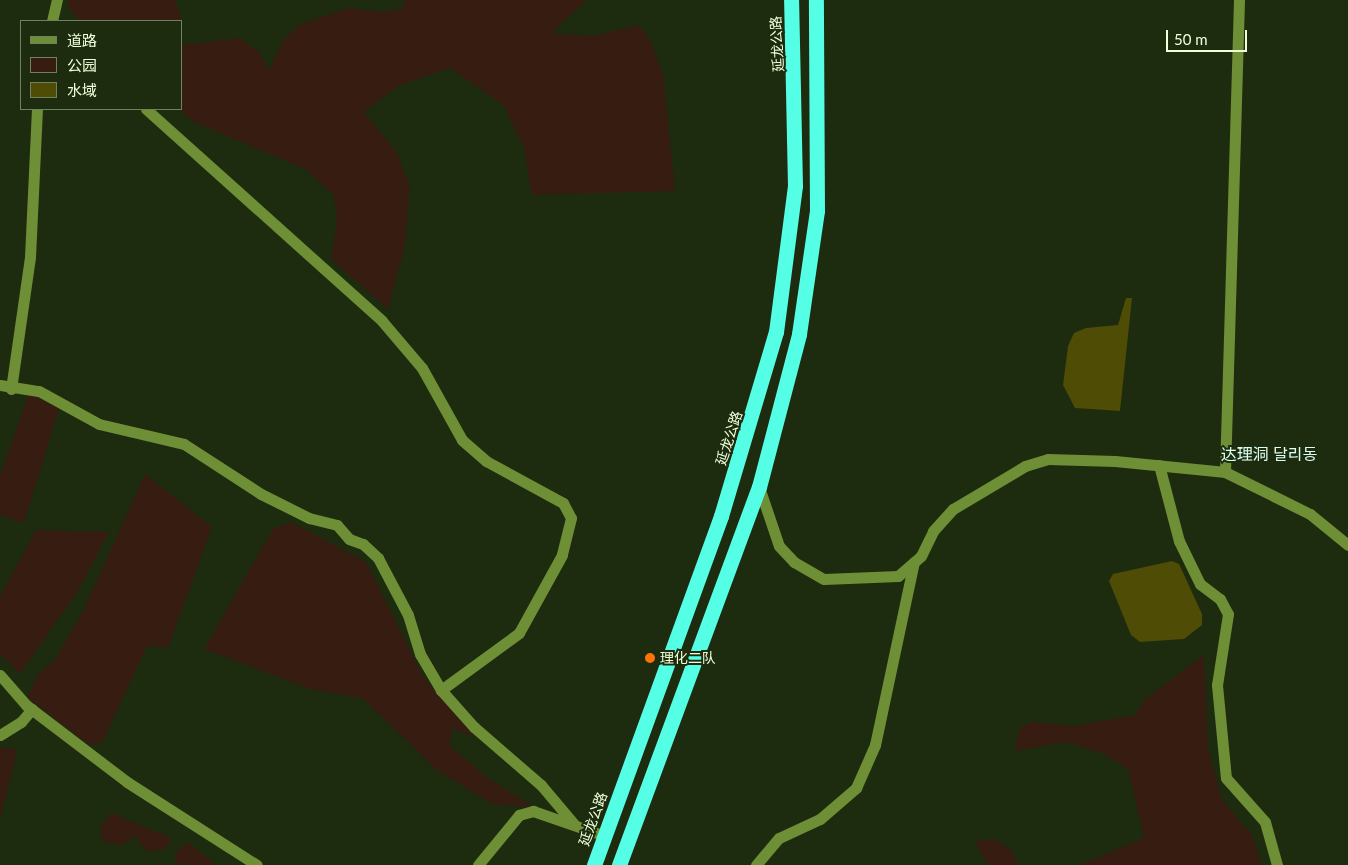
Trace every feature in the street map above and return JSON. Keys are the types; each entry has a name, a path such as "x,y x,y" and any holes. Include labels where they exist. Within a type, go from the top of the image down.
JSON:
{"highway":[{"name":"延龙公路","path":"594,865 721,516 776,332 795,186 791,0"},
{"path":"619,865 759,487 799,334 813,244 819,160 816,0"}],"street":[{"path":"1225,472 1239,0"},
{"path":"52,20 56,4"},
{"path":"56,4 64,20"},
{"path":"11,389 30,257 37,110"},
{"path":"147,110 382,321 422,368 462,440 486,461 563,503 571,518 562,555 519,632 441,690"},
{"path":"0,385 11,389 39,391 99,424 184,444 262,494 309,518 337,525 349,539 363,544 378,558 408,615 420,654 441,690 474,728 541,785 574,824"},
{"path":"759,487 779,546 794,562 824,579 898,576 914,562 953,509 1025,466 1048,459 1159,465 1225,472 1310,514 1348,545"},
{"path":"1159,465 1180,541 1200,584 1220,599 1228,614 1217,685 1226,778 1266,822 1277,865"},
{"path":"756,865 779,838 820,819 856,788 875,745 914,562"},
{"path":"0,675 32,709 127,782 257,865"},
{"path":"0,735 15,727 32,709"},
{"path":"478,865 519,815 533,811 605,836"}],"green space":[{"path":"68,0 175,0 181,20 78,20 67,6"},
{"path":"405,0 586,0 552,33 593,36 638,25 649,38 663,73 675,191 532,195 524,148 503,105 450,68 398,86 364,112 397,153 410,186 405,245 388,309 331,259 337,222 334,196 307,170 192,121 180,110 182,110 182,45 239,38 258,51 269,70 284,39 299,25 348,8 381,12 402,9"},
{"path":"29,393 59,408 24,523 0,515 0,476"},
{"path":"145,474 212,527 168,648 147,646 102,743 89,745 28,698 36,677 56,658 83,611"},
{"path":"291,522 366,562 424,678 474,737 452,728 450,746 489,779 534,807 493,804 437,770 362,698 313,690 204,649 273,529"},
{"path":"36,530 109,532 79,589 20,674 0,654 0,597"},
{"path":"1204,655 1208,748 1222,800 1253,837 1262,865 1079,865 1144,838 1128,769 1102,753 1065,742 1015,751 1020,727 1031,722 1074,726 1135,715 1145,699"},
{"path":"0,747 17,750 0,820"},
{"path":"111,813 171,838 166,850 148,851 138,842 138,835 121,845 102,841 101,826"},
{"path":"994,839 1012,851 1018,865 988,865 975,841"},
{"path":"188,842 216,865 176,864 175,853"}],"water":[{"path":"1126,298 1132,298 1120,411 1075,408 1063,385 1068,346 1074,333 1086,328 1118,325"},
{"path":"1172,561 1179,564 1202,614 1202,625 1184,639 1140,642 1131,635 1109,581 1113,574"}],"place":[{"name":"理化二队","path":"650,658"}],"district":[{"name":"达理洞 달리동","path":"1269,454"}]}
